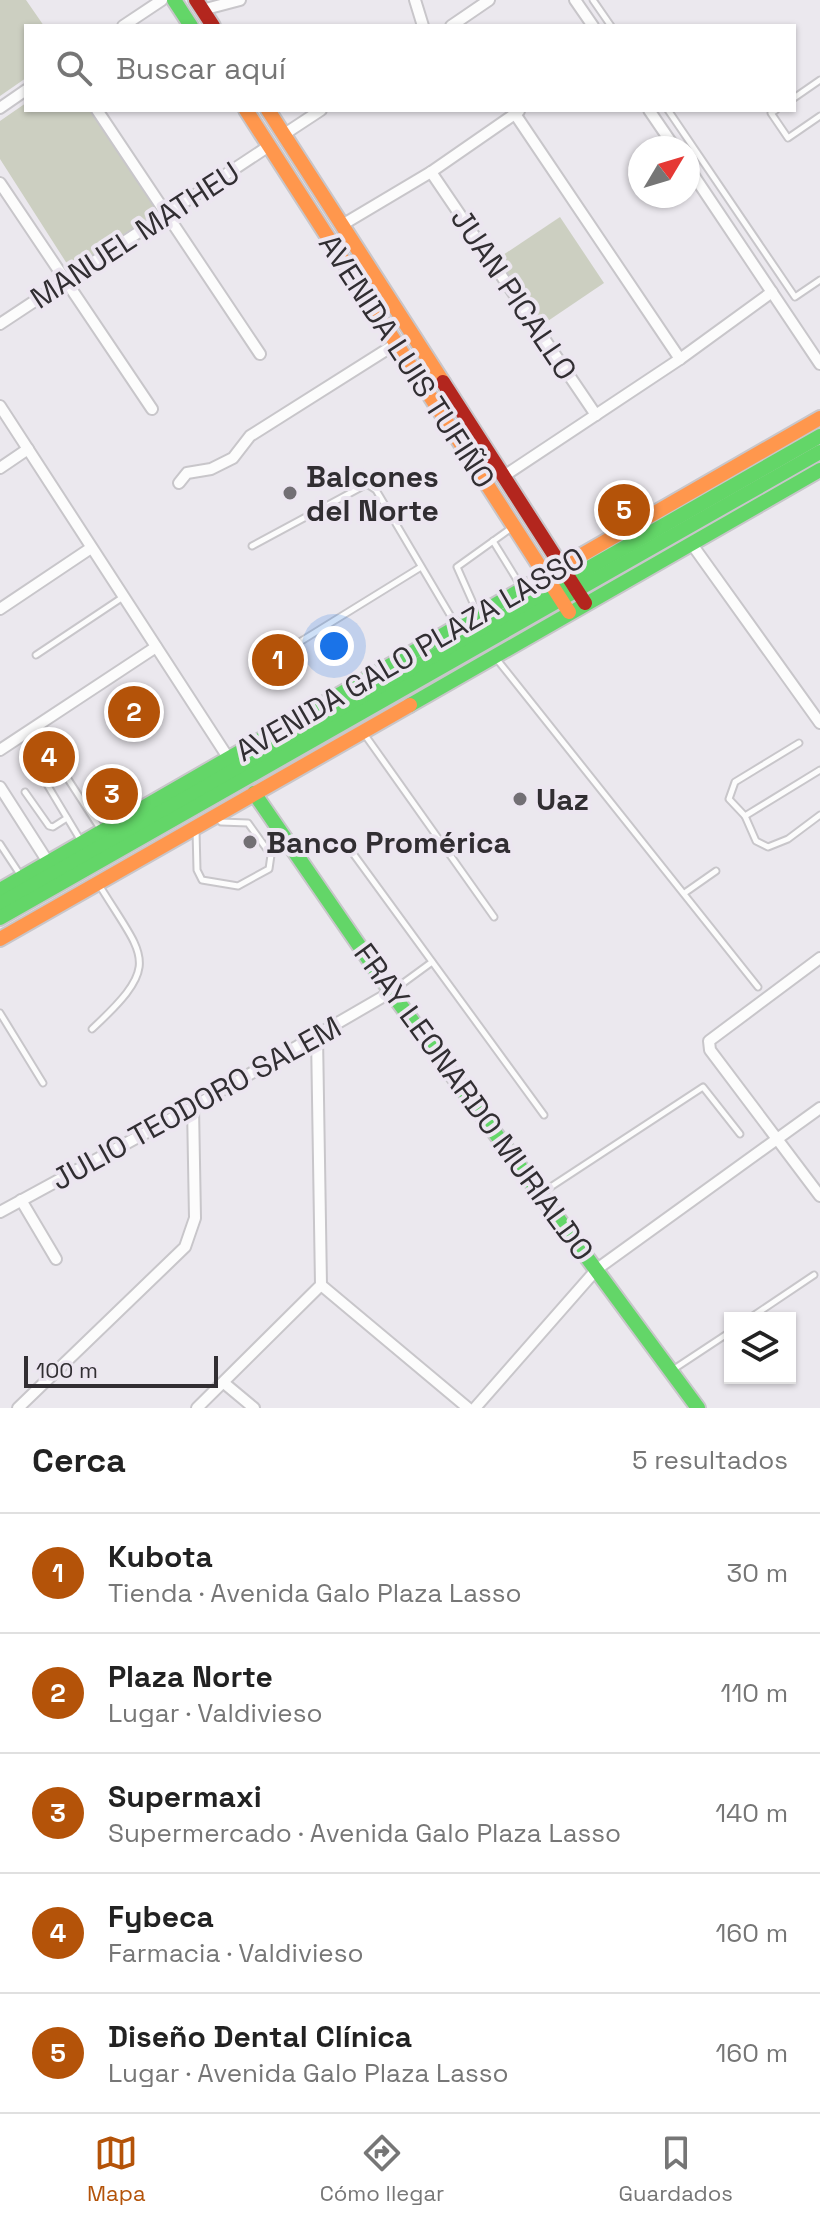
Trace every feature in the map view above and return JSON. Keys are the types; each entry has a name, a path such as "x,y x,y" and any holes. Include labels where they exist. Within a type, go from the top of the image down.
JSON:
{"main road":[{"path":"174,0 190,24"},
{"path":"199,5 212,24"},
{"name":"AVENIDA LUIS TUFIÑO","path":"247,112 394,345 569,612"},
{"name":"AVENIDA LUIS TUFIÑO","path":"269,112 585,603"},
{"path":"312,212 327,203"},
{"name":"AVENIDA GALO PLAZA LASSO","path":"570,578 820,418"},
{"name":"AVENIDA GALO PLAZA LASSO","path":"0,918 553,587 820,436"},
{"name":"AVENIDA GALO PLAZA LASSO","path":"0,904 553,587 820,452"},
{"name":"AVENIDA GALO PLAZA LASSO","path":"0,939 820,470"},
{"name":"AVENIDA GALO PLAZA LASSO","path":"0,890 522,589 553,587"},
{"name":"FRAY LEONARDO MURIALDO","path":"254,793 391,992 698,1408"}],"street":[{"path":"126,24 162,0"},
{"path":"199,5 240,0"},
{"path":"415,0 422,24"},
{"path":"454,24 489,0"},
{"path":"575,0 592,24"},
{"path":"0,108 24,91"},
{"path":"98,112 260,354"},
{"path":"283,135 318,112"},
{"path":"342,225 431,172 518,112 680,359"},
{"path":"650,112 667,136"},
{"name":"MANUEL MATHEU","path":"0,324 269,146"},
{"name":"JUAN PICALLO","path":"431,172 596,415"},
{"path":"0,183 152,409"},
{"path":"700,185 820,364"},
{"path":"504,476 680,359 772,292"},
{"path":"179,483 187,473 211,469 233,458 250,436 394,345"},
{"path":"0,406 229,759"},
{"path":"0,468 28,449"},
{"path":"691,543 820,723"},
{"path":"0,609 91,548"},
{"path":"0,750 156,647"},
{"path":"0,787 48,862"},
{"path":"820,958 709,1041 710,1050 820,1196"},
{"name":"JULIO TEODORO SALEM","path":"0,1212 193,1107 391,992"},
{"path":"197,1408 321,1285 317,1036"},
{"path":"18,1408 185,1247 195,1218 193,1107"},
{"path":"475,1408 597,1269 820,1108"},
{"path":"21,1200 56,1259"},
{"path":"321,1285 468,1408"},
{"path":"224,1383 254,1408"}],"lane":[{"path":"593,0 610,24"},
{"path":"796,97 820,80"},
{"path":"669,112 795,297 820,280"},
{"path":"773,112 788,138 820,116"},
{"path":"252,546 367,484 376,490 458,627"},
{"path":"478,614 457,567 514,526"},
{"path":"493,541 522,589"},
{"path":"298,643 421,567"},
{"path":"36,655 123,597"},
{"path":"495,657 686,892 758,987"},
{"path":"362,731 494,917"},
{"path":"799,743 735,782 729,799 745,816 756,841 768,847 788,839 820,815"},
{"path":"81,843 36,766 49,755 55,759 101,831"},
{"path":"745,816 820,770"},
{"path":"25,792 49,826 67,818"},
{"path":"196,826 197,870 202,880 238,886 269,869 271,855 248,823 221,822 215,815"},
{"path":"0,844 21,877"},
{"path":"352,852 544,1115"},
{"path":"686,892 716,871"},
{"path":"92,1029 136,983 141,964 136,945 98,883"},
{"path":"391,992 432,962"},
{"path":"0,1013 43,1083"},
{"path":"540,1195 703,1087 740,1134"},
{"path":"759,1312 814,1275"},
{"path":"671,1371 724,1336"}],"shaded area":[{"path":"0,0 26,0 43,24 24,24 24,79 0,96"},
{"path":"24,104 24,112 93,112 158,211 71,270 0,159 0,121"},
{"path":"560,217 604,283 536,329 491,263"}],"traffic: fast":[{"path":"174,0 190,24"},
{"path":"0,904 820,436"},
{"path":"0,918 820,452"},
{"path":"410,705 820,470"},
{"path":"0,890 533,583"},
{"path":"254,793 391,992 698,1408"}],"traffic: slow":[{"path":"247,112 569,612"},
{"path":"269,112 443,382"},
{"path":"533,583 820,418"},
{"path":"0,939 410,705"}],"traffic: jam":[{"path":"196,0 212,24"},
{"path":"443,382 585,603"}],"place":[{"name":"Balcones del Norte","path":"290,493"},
{"name":"Diseño Dental Clínica","path":"624,510"},
{"name":"Kubota","path":"278,660"},
{"name":"Plaza Norte","path":"134,712"},
{"name":"Fybeca","path":"49,757"},
{"name":"Supermaxi","path":"112,794"},
{"name":"Uaz","path":"520,799"},
{"name":"Banco Promérica","path":"250,842"}]}
